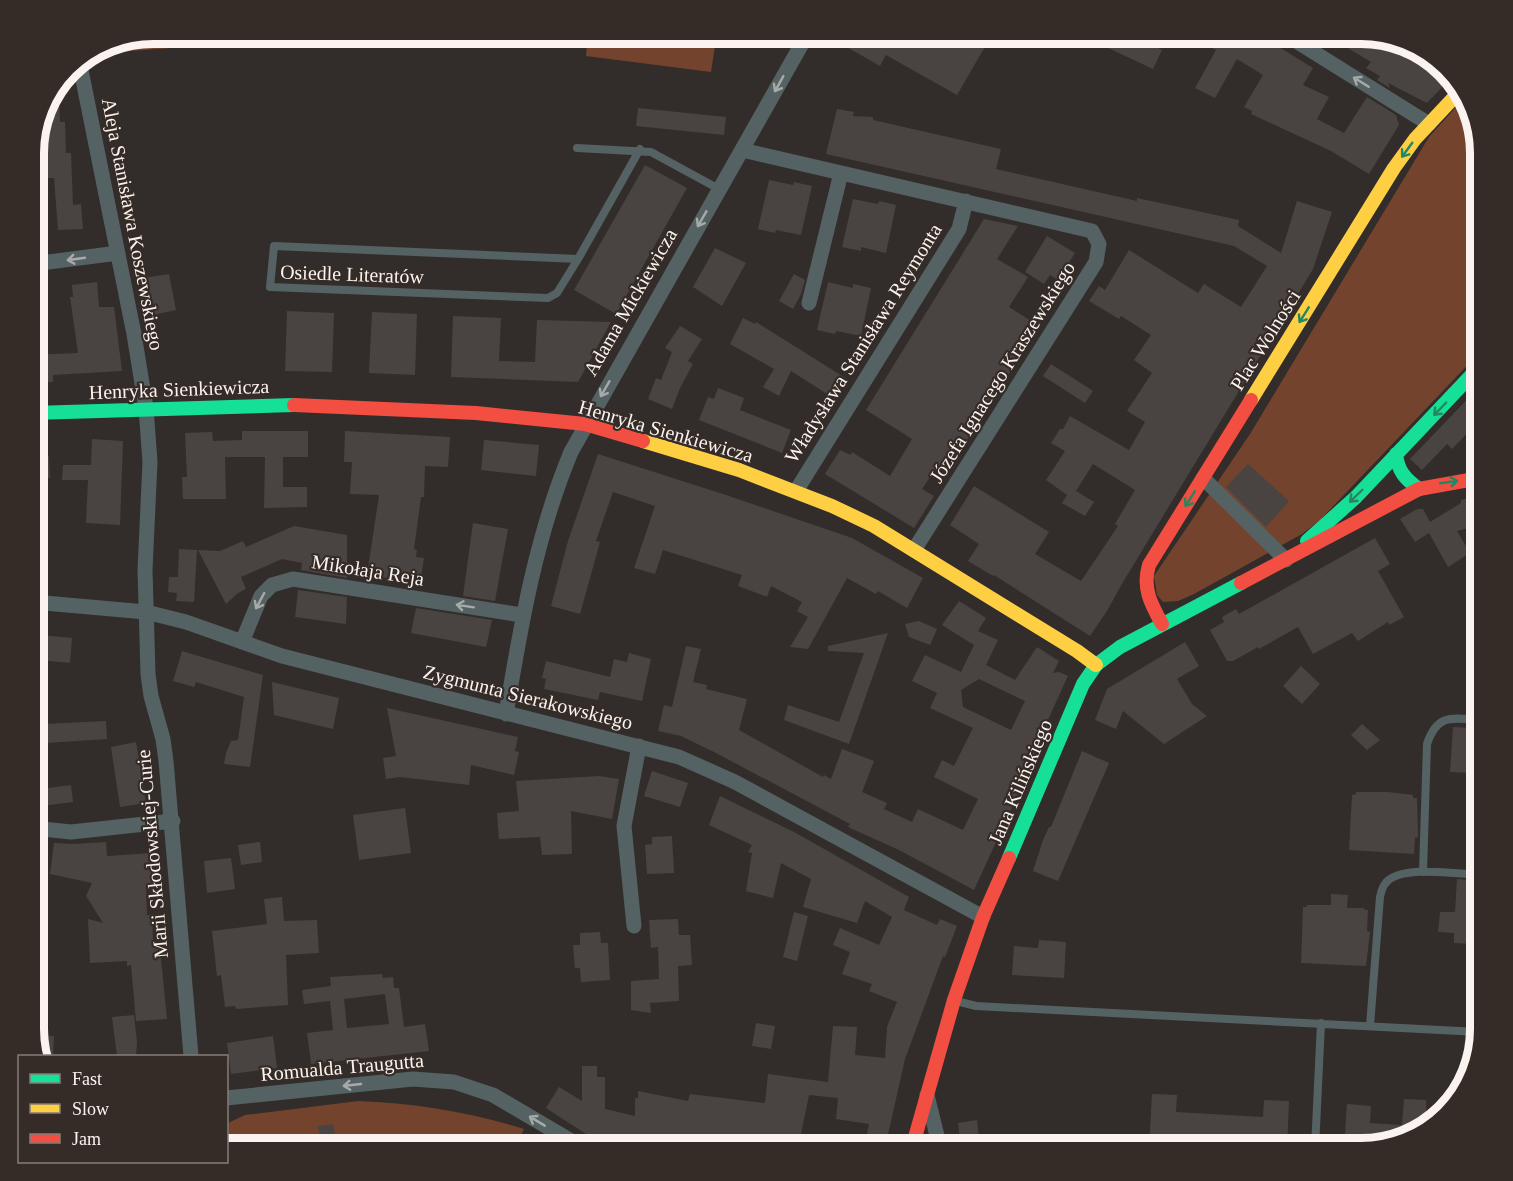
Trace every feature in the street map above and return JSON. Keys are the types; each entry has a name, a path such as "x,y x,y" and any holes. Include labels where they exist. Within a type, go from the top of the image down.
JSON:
{"street":[{"name":"Adama Mickiewicza","path":"506,714 522,615 541,537 556,489 585,424 802,44"},
{"path":"1301,44 1429,124"},
{"name":"Aleja Stanisława Koszewskiego","path":"78,74 118,253 146,408 150,462 145,570 146,612"},
{"name":"Plac Wolności","path":"1162,624 1146,590 1145,577 1149,565 1394,168 1429,124 1454,98"},
{"name":"Władysława Stanisława Reymonta","path":"742,150 966,201 959,229 796,491"},
{"path":"809,303 841,173"},
{"name":"Józefa Ignacego Kraszewskiego","path":"914,550 1096,262 1099,244 1092,231 966,201"},
{"path":"44,263 118,253"},
{"path":"1287,560 1356,496 1470,376"},
{"name":"Henryka Sienkiewicza","path":"44,413 303,405 476,413 585,424 739,470 796,491 874,526 1096,665"},
{"path":"1396,454 1396,467 1404,478 1419,489"},
{"path":"1203,478 1287,560"},
{"path":"1096,665 1120,647 1162,624 1419,489 1470,480"},
{"name":"Mikołaja Reja","path":"242,642 261,596 272,585 293,579 522,615"},
{"name":"Zygmunta Sierakowskiego","path":"44,603 146,612 186,622 282,656 679,757 735,783 983,917"},
{"name":"Marii Skłodowskiej-Curie","path":"146,612 151,696 163,739 173,821 191,1055"},
{"name":"Jana Kilińskiego","path":"914,1138 954,1000 983,917 1083,684 1096,665"},
{"path":"634,926 624,826 639,746"},
{"path":"44,829 71,832 173,821"},
{"name":"Romualda Traugutta","path":"228,1098 413,1078 454,1082 493,1095 566,1138"},
{"path":"926,1092 938,1138"}],"lane":[{"path":"578,148 651,152 719,189"},
{"name":"Osiedle Literatów","path":"578,259 274,246 270,287 548,298 557,293 578,259 640,150"},
{"path":"1423,872 1427,744 1432,730 1440,722 1451,718 1470,719"},
{"path":"1370,1026 1380,897 1385,883 1399,874 1423,872 1470,874"},
{"path":"954,1000 976,1006 1470,1031"},
{"path":"1315,1138 1321,1023"}],"shaded area":[{"path":"139,44 226,44 110,52"},
{"path":"587,44 715,44 711,72 586,56"},
{"path":"1458,105 1466,125 1470,153 1470,362 1320,520 1302,534 1194,594 1178,601 1163,602 1157,595 1154,576 1250,434 1429,137"},
{"path":"358,1101 441,1109 524,1129 520,1138 228,1138 228,1123 245,1115"}],"building":[{"path":"841,44 987,44 957,95 886,55 880,66"},
{"path":"1108,44 1150,44 1162,50 1153,69 1106,47"},
{"path":"1206,44 1274,44 1313,68 1303,85 1329,97 1317,119 1344,133 1367,97 1396,115 1399,125 1369,174 1331,151 1251,114 1252,111 1244,107 1263,75 1237,59 1215,98 1195,88 1216,50"},
{"path":"1341,44 1367,44 1395,49 1427,66 1445,84 1427,103 1388,83 1390,88 1377,80 1380,76 1366,68 1371,62"},
{"path":"59,98 60,122 65,122 66,153 71,153 73,205 81,204 83,229 58,230 54,178 47,178 46,165 44,165 44,139 52,111"},
{"path":"638,108 726,117 724,135 636,126"},
{"path":"837,109 854,112 853,116 873,117 873,120 1001,149 996,169 1137,201 1137,198 1239,220 1238,226 1281,253 1297,201 1332,212 1313,269 1090,636 968,561 979,544 950,525 974,486 1049,532 1035,554 1081,581 1118,526 1115,524 1135,490 1093,464 1076,491 1094,502 1085,516 1062,503 1067,495 1046,480 1065,451 1051,443 1070,416 1129,450 1145,422 1127,411 1152,373 1134,360 1151,335 1121,316 1119,319 1089,301 1099,286 1105,290 1129,250 1198,293 1204,284 1241,307 1267,266 1234,246 826,154"},
{"path":"645,165 687,188 616,314 574,290"},
{"path":"769,180 812,186 801,235 758,229"},
{"path":"853,199 896,205 886,253 861,247 861,251 842,247"},
{"path":"984,219 1018,226 997,259 1028,277 1009,307 1039,326 948,471 938,465 922,489 934,496 914,528 825,474 840,450 851,455 852,452 890,476 912,439 866,410"},
{"path":"1047,236 1075,253 1058,280 1050,275 1044,284 1025,272"},
{"path":"715,248 746,263 722,306 693,287"},
{"path":"169,274 176,310 153,315 144,278"},
{"path":"794,274 805,280 793,309 779,301"},
{"path":"97,282 99,307 114,307 122,371 53,375 53,382 44,382 44,355 78,353 70,297 73,297 72,285"},
{"path":"828,282 853,288 853,284 871,288 861,336 817,330"},
{"path":"287,311 334,313 332,372 285,371"},
{"path":"372,312 417,314 415,375 369,373"},
{"path":"453,316 501,318 499,361 535,362 537,320 611,322 578,382 451,377"},
{"path":"743,318 755,324 756,322 847,379 835,399 791,371 779,396 763,387 774,369 730,344"},
{"path":"680,326 702,339 688,361 693,364 672,409 648,399 656,378 661,380 672,352 665,348"},
{"path":"1051,364 1093,391 1085,403 1043,376"},
{"path":"718,388 744,398 740,410 791,430 782,453 699,420 708,397 714,399"},
{"path":"1470,396 1470,430 1452,449 1447,444 1422,470 1410,459"},
{"path":"242,431 308,431 308,457 283,457 283,487 307,487 307,507 264,508 265,457 225,457 226,499 183,499 182,477 187,477 185,433 212,432 213,441 242,440"},
{"path":"345,431 450,437 448,467 425,466 424,497 421,497 414,549 417,550 416,557 424,558 420,583 367,575 379,495 350,494 352,462 344,462"},
{"path":"92,439 123,441 120,525 86,523 88,480 62,480 63,465 91,465"},
{"path":"484,440 539,445 536,476 481,470"},
{"path":"598,454 852,538 923,578 907,608 878,591 876,594 847,578 808,649 790,647 808,617 797,611 802,602 771,586 767,597 738,586 742,575 663,550 655,574 634,568 655,506 613,492 596,541 600,542 580,614 551,606 568,541"},
{"path":"49,456 50,478 44,478 44,457"},
{"path":"1248,464 1289,501 1266,527 1226,487"},
{"path":"1470,498 1470,528 1457,531 1470,553 1448,567 1429,533 1415,542 1400,519 1417,509 1423,509 1430,522 1461,503 1461,500"},
{"path":"473,523 508,529 495,601 463,596"},
{"path":"294,526 347,535 347,578 301,570 302,563 282,559 241,577 246,589 226,604 198,550 220,551 243,541 246,547"},
{"path":"1375,538 1390,564 1378,571 1404,617 1389,625 1388,622 1358,641 1352,633 1313,654 1298,627 1259,649 1258,647 1233,661 1227,661 1210,630 1224,622 1222,617 1236,609 1239,614"},
{"path":"179,549 197,550 194,602 176,601 177,593 168,592 169,577 178,577"},
{"path":"298,590 347,597 346,624 295,617"},
{"path":"959,601 986,618 978,631 998,640 986,665 1015,680 1037,647 1059,661 1053,673 1059,672 1068,676 974,890 899,850 848,827 850,824 716,753 681,736 658,731 664,705 672,707 686,646 701,649 693,682 707,685 706,689 747,699 739,730 823,777 824,775 831,779 842,749 874,761 862,792 887,803 884,809 912,822 918,809 963,830 978,799 934,777 942,760 954,766 973,728 930,708 937,693 912,681 925,655 961,672 974,645 942,625","holes":["979,679 1025,701 1011,730 963,707 961,690"]},
{"path":"416,608 492,620 486,647 411,633"},
{"path":"919,621 937,629 930,645 909,637 905,624"},
{"path":"888,633 849,744 784,720 788,705 839,722 864,653 828,651 828,646"},
{"path":"44,635 72,638 70,663 44,660"},
{"path":"1185,642 1199,666 1177,679 1192,704 1207,716 1164,744 1123,711 1116,729 1095,720 1107,689"},
{"path":"182,651 263,675 250,767 224,764 231,741 238,740 244,697 196,682 194,687 173,681"},
{"path":"629,653 651,659 642,701 600,692 598,700 544,689 546,679 542,678 546,661 610,677 614,659 627,662"},
{"path":"1301,666 1320,684 1302,704 1283,686"},
{"path":"272,682 339,698 333,729 274,715"},
{"path":"387,708 518,737 515,751 519,752 514,775 471,765 469,785 400,777 386,779 383,758 396,756"},
{"path":"106,721 107,739 46,743 45,724"},
{"path":"1362,724 1380,740 1367,750 1351,735"},
{"path":"1453,727 1470,728 1470,773 1450,772"},
{"path":"136,742 146,803 120,807 111,747"},
{"path":"1082,751 1109,763 1058,881 1033,871 1043,840 1051,827"},
{"path":"652,771 688,783 680,807 644,796"},
{"path":"599,776 619,779 612,819 571,811 572,854 542,855 540,837 499,839 497,813 519,811 516,781"},
{"path":"71,785 73,802 44,806 44,789"},
{"path":"1356,792 1388,792 1413,795 1413,798 1417,798 1418,837 1415,838 1414,854 1349,850 1352,795"},
{"path":"720,796 796,833 909,897 904,910 937,925 940,919 957,926 945,957 943,956 905,1059 887,1138 866,1138 869,1124 836,1119 838,1098 809,1095 800,1138 600,1138 589,1136 546,1108 559,1087 582,1101 582,1066 597,1066 597,1077 605,1077 605,1109 635,1116 635,1098 638,1098 638,1091 688,1101 690,1094 765,1103 768,1074 828,1082 833,1026 857,1027 855,1055 885,1058 887,1027 897,1002 869,991 872,984 842,974 850,952 833,945 840,928 879,945 892,917 865,901 857,923 803,907 811,879 781,863 773,898 746,891 752,853 748,852 752,845 709,825"},
{"path":"405,808 411,853 359,860 353,815"},
{"path":"672,836 674,873 647,874 645,845 652,844 652,837"},
{"path":"106,842 107,856 152,853 154,885 146,886 147,915 152,915 153,940 159,939 167,1019 136,1021 131,965 127,966 127,961 90,963 88,919 103,923 86,896 92,883 50,874 54,843"},
{"path":"260,842 262,862 241,865 238,845"},
{"path":"231,858 235,889 207,893 204,861"},
{"path":"1457,879 1470,880 1470,944 1454,943 1454,933 1438,932 1440,912 1455,912"},
{"path":"1331,894 1348,895 1347,908 1368,910 1367,931 1370,932 1366,966 1301,963 1303,907 1331,905"},
{"path":"282,897 284,921 317,920 319,953 286,955 288,1005 236,1009 235,1006 225,1007 221,975 217,976 212,931 267,924 264,899"},
{"path":"794,912 808,916 797,961 783,957"},
{"path":"678,919 679,935 690,935 692,965 678,966 679,1001 650,1003 651,1013 631,1010 631,981 659,979 658,947 651,948 649,920"},
{"path":"600,932 601,943 608,943 610,980 581,982 580,968 575,968 573,945 580,945 580,933"},
{"path":"1039,940 1066,942 1064,978 1012,975 1014,946 1038,948"},
{"path":"382,974 383,978 393,977 394,988 399,988 404,1027 425,1024 429,1051 311,1064 307,1033 333,1030 330,1001 304,1004 302,990 331,986 330,977","holes":["385,994 389,1024 347,1028 344,999"]},
{"path":"134,1015 136,1055 117,1055 112,1017"},
{"path":"756,1023 775,1026 771,1049 752,1046"},
{"path":"44,1036 54,1036 53,1055 47,1055"},
{"path":"273,1036 277,1068 231,1074 227,1043"},
{"path":"1152,1094 1177,1095 1176,1112 1263,1117 1264,1100 1289,1101 1287,1138 1150,1138"},
{"path":"1404,1099 1426,1100 1427,1115 1421,1119 1395,1132 1360,1138 1345,1138 1347,1104 1371,1106 1370,1123 1402,1125"},
{"path":"977,1120 979,1138 960,1138 958,1123"},
{"path":"333,1124 336,1138 320,1138 318,1126"}],"traffic: fast":[{"path":"1307,541 1356,497 1470,377"},
{"path":"44,413 294,405"},
{"path":"1396,454 1403,474 1419,489"},
{"path":"1009,858 1083,684 1096,665 1120,647 1241,583"}],"traffic: slow":[{"path":"1251,400 1394,168 1415,139 1454,97"},
{"path":"643,441 739,470 832,506 874,526 1096,665"}],"traffic: jam":[{"path":"1162,624 1151,603 1147,589 1149,565 1251,400"},
{"path":"294,405 476,413 585,424 643,441"},
{"path":"1241,583 1419,489 1470,480"},
{"path":"915,1138 954,1000 983,917 1009,858"}]}
